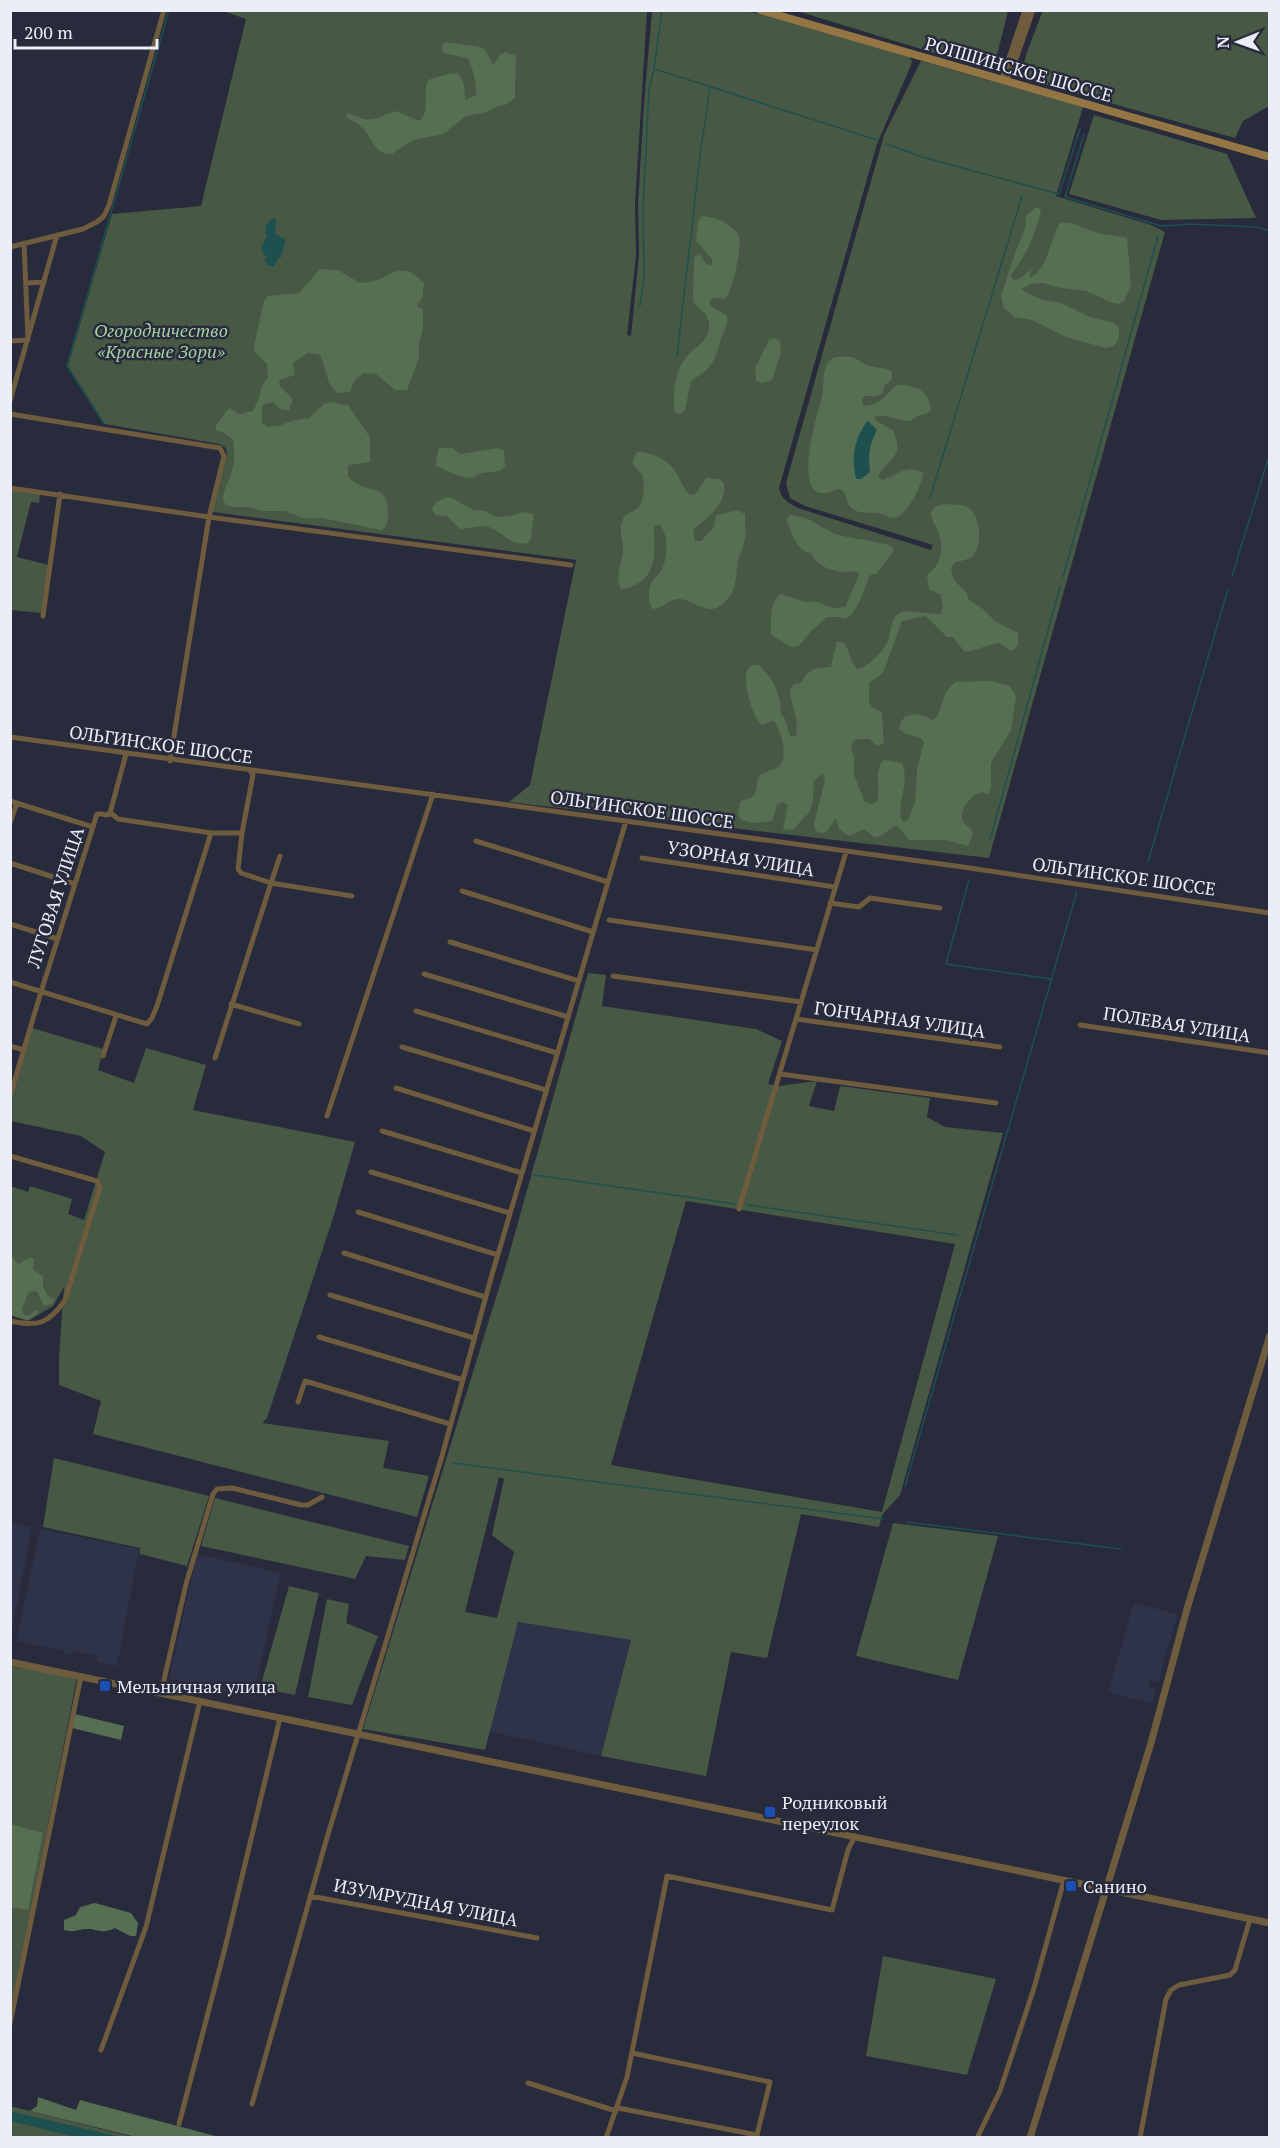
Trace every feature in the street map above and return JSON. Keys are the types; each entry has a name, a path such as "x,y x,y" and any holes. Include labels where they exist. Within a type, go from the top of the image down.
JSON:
{"main road":[{"name":"РОПШИНСКОЕ ШОССЕ","path":"760,10 1269,157"}],"street":[{"path":"10,247 93,225 104,216 117,178 164,10"},
{"path":"1004,80 1026,10"},
{"path":"1004,80 1011,70 1032,10"},
{"path":"10,401 57,235"},
{"path":"24,243 28,340"},
{"path":"26,283 44,282"},
{"path":"10,341 28,340"},
{"path":"10,414 220,448 224,456 209,517 170,761"},
{"path":"10,488 571,565"},
{"path":"43,616 60,494"},
{"name":"ОЛЬГИНСКОЕ ШОССЕ","path":"10,738 963,867 1269,913"},
{"name":"ЛУГОВАЯ УЛИЦА","path":"11,1093 97,814 110,813 126,754"},
{"path":"251,772 253,775 238,869 241,873 271,883 352,896"},
{"path":"327,1116 433,794"},
{"path":"10,823 14,802 93,827"},
{"path":"104,815 112,814 118,819 211,833 242,833"},
{"path":"252,2104 310,1896 626,821"},
{"path":"10,982 147,1024 157,1006 211,833"},
{"path":"476,841 608,882"},
{"path":"739,1209 846,852"},
{"path":"215,1058 280,856"},
{"name":"УЗОРНАЯ УЛИЦА","path":"642,858 835,887"},
{"path":"10,863 75,884"},
{"path":"462,891 593,932"},
{"path":"830,903 859,907 870,898 940,908"},
{"path":"609,920 817,950"},
{"path":"10,924 58,939"},
{"path":"450,942 579,981"},
{"path":"424,974 568,1017"},
{"path":"613,976 801,1002"},
{"path":"231,1004 299,1024"},
{"path":"416,1011 557,1053"},
{"path":"103,1056 116,1016"},
{"name":"ГОНЧАРНАЯ УЛИЦА","path":"796,1019 1000,1047"},
{"name":"ПОЛЕВАЯ УЛИЦА","path":"1080,1025 1269,1053"},
{"path":"10,1046 24,1050"},
{"path":"402,1047 546,1090"},
{"path":"780,1074 996,1102"},
{"path":"396,1088 534,1131"},
{"path":"382,1131 522,1173"},
{"path":"10,1156 97,1181 100,1187 65,1300 58,1311 30,1325 10,1321"},
{"path":"371,1172 510,1213"},
{"path":"358,1212 498,1255"},
{"path":"344,1253 485,1297"},
{"path":"330,1295 474,1338"},
{"path":"1030,2138 1151,1743 1187,1609 1269,1335"},
{"path":"319,1337 463,1380"},
{"path":"298,1402 304,1381 450,1424"},
{"path":"161,1693 186,1584 213,1494 217,1489 232,1488 301,1505 308,1505 322,1497"},
{"path":"10,1662 1269,1923"},
{"path":"10,2024 81,1676"},
{"path":"100,2050 146,1927 200,1701"},
{"path":"179,2124 225,1948 280,1718"},
{"path":"606,2138 627,2077 667,1876 832,1910 848,1850 855,1836"},
{"path":"977,2138 1000,2091 1034,1988 1064,1880"},
{"name":"ИЗУМРУДНАЯ УЛИЦА","path":"310,1896 537,1938"},
{"path":"1140,2138 1166,1999 1171,1990 1179,1985 1230,1975 1235,1970 1250,1918"},
{"path":"528,2083 617,2109 758,2135 770,2082 632,2053"}],"shaded area":[{"path":"445,42 480,47 485,50 493,65 500,55 506,52 516,56 515,98 505,105 484,113 466,116 443,134 413,140 392,154 381,151 364,130 346,115 349,113 363,119 373,119 396,111 419,121 425,113 428,80 450,74 458,73 460,76 464,86 465,100 476,95 474,76 467,58 443,53 442,47"},
{"path":"1036,207 1041,209 1037,227 1011,275 1013,280 1019,279 1033,268 1030,278 1041,268 1060,223 1075,224 1093,232 1127,238 1131,285 1124,301 1119,304 1086,291 1043,283 1031,284 1021,289 1042,300 1061,303 1090,317 1114,323 1119,327 1119,331 1114,345 1106,348 1066,337 1032,320 1014,317 1004,308 1001,296 1025,229 1026,216"},
{"path":"702,216 717,219 733,228 740,241 734,279 728,295 725,299 713,298 709,301 711,306 727,316 716,354 712,364 691,381 685,410 680,414 674,412 674,388 678,371 685,358 702,342 709,331 706,314 693,301 694,257 700,254 706,264 712,265 712,259 696,241 698,221"},
{"path":"273,218 276,219 275,233 285,240 281,258 278,258 274,267 268,265 264,259 267,257 263,254 261,247 267,236 266,225"},
{"path":"320,269 338,270 360,283 375,281 402,270 412,273 424,283 423,296 417,306 423,309 419,357 407,390 395,390 376,374 363,373 354,381 350,392 338,393 328,380 320,355 308,353 293,363 295,375 279,380 280,386 293,399 289,410 282,410 273,402 262,405 262,423 268,427 309,418 324,404 330,402 348,405 370,437 370,462 348,465 348,477 355,483 380,492 384,496 387,502 388,517 387,524 382,530 322,518 303,518 285,511 232,507 226,505 223,500 224,490 233,467 234,444 233,439 216,431 216,425 229,408 240,414 253,411 261,388 268,377 267,364 255,352 254,346 264,301 268,296 299,293"},
{"path":"775,338 780,341 781,353 772,380 761,383 756,380 755,368 769,340"},
{"path":"853,357 868,366 892,372 892,379 884,387 883,393 877,396 865,396 862,400 863,406 879,401 898,385 921,390 930,403 931,410 911,421 875,416 876,421 893,430 897,447 894,457 878,476 882,480 912,469 923,472 914,499 900,516 895,518 853,510 843,491 838,489 822,493 813,488 809,476 811,441 823,392 825,368 832,358","holes":["868,421 877,430 870,443 868,455 854,449"]},
{"path":"868,421 877,430 870,450 870,472 861,479 856,479 855,448 863,427"},
{"path":"439,448 452,448 461,454 498,448 504,450 505,467 500,471 482,473 471,478 458,476 436,466"},
{"path":"637,452 651,454 669,464 690,495 696,494 706,478 719,479 724,483 723,498 715,510 693,529 695,541 701,541 714,527 716,515 735,511 745,514 745,539 738,560 735,585 726,600 713,609 677,599 652,609 649,598 650,586 661,571 666,554 665,535 660,525 654,525 654,559 648,574 635,585 621,589 618,579 623,553 621,525 628,513 640,506 643,493 642,475 633,463"},
{"path":"446,497 473,510 485,511 496,517 523,512 534,514 531,538 528,543 522,544 512,541 489,527 460,529 447,516 435,515 432,509 435,503"},
{"path":"963,505 970,509 975,515 979,530 976,552 970,558 954,563 951,568 954,580 967,593 968,599 996,622 1018,633 1018,645 1014,650 1009,650 1000,643 965,652 953,637 947,637 926,616 902,621 883,673 869,683 869,702 872,707 882,712 884,743 879,746 870,739 858,739 853,741 851,747 854,758 854,775 865,802 871,804 877,802 878,775 884,760 902,763 905,779 900,810 903,822 908,820 915,802 917,768 924,743 921,738 904,733 899,729 904,718 912,714 932,720 937,717 946,692 955,682 991,681 1010,686 1016,696 1011,730 991,763 991,789 988,795 982,792 971,798 962,814 965,825 971,828 973,835 968,846 945,840 909,840 898,826 878,837 874,837 864,829 849,836 839,829 836,818 826,832 820,833 815,830 814,824 825,779 823,773 814,781 810,811 795,829 783,830 788,805 783,802 777,805 772,821 753,823 741,820 738,814 740,802 755,794 759,776 780,765 784,753 776,724 773,721 762,725 753,710 746,682 748,669 752,665 759,665 769,676 776,687 781,714 785,719 790,736 796,736 797,724 790,689 795,684 801,683 813,670 831,667 837,641 843,642 857,669 861,668 883,649 888,641 893,621 898,614 910,611 941,614 943,608 941,595 929,589 927,576 938,563 941,550 939,532 931,513 937,506"},
{"path":"790,515 804,518 836,534 891,546 894,551 876,574 870,575 857,606 850,616 845,619 827,617 810,632 799,646 792,647 771,635 771,613 777,598 781,594 833,608 845,607 859,575 856,571 837,571 823,566 811,553 801,549 786,520"},
{"path":"11,1256 18,1264 34,1258 33,1270 43,1276 43,1287 48,1296 55,1299 52,1304 44,1306 37,1291 29,1292 22,1308 23,1314 29,1316 36,1310 39,1312 28,1320 11,1315"},
{"path":"10,1522 32,1527 11,1634"},
{"path":"40,1529 139,1549 117,1666 97,1662 97,1656 74,1651 72,1655 64,1651 16,1641"},
{"path":"197,1554 281,1573 253,1698 169,1679"},
{"path":"1134,1602 1178,1615 1158,1682 1150,1681 1149,1687 1156,1689 1153,1702 1149,1703 1108,1692"},
{"path":"517,1622 631,1640 601,1756 489,1731"},
{"path":"75,1714 124,1726 121,1740 72,1728"},
{"path":"10,1824 43,1833 28,1910 11,1907"},
{"path":"95,1903 131,1913 138,1923 136,1936 130,1936 115,1928 103,1931 64,1930 64,1920 76,1915 80,1907"},
{"path":"38,2097 76,2110 80,2100 219,2137 136,2137 30,2111 37,2106"},
{"path":"10,2111 120,2137 75,2137 11,2121"}],"green space":[{"path":"1008,10 993,71 797,11"},
{"path":"1043,10 1269,11 1269,106 1243,121 1235,138 1028,80 1022,73 1026,55"},
{"name":"Огородничество «Красные Зори»","path":"223,11 647,11 635,203 636,255 627,335 631,336 639,255 638,204 652,11 748,11 908,56 912,61 911,65 877,144 779,488 781,495 798,508 931,550 933,545 805,506 790,498 786,483 884,135 921,61 1083,107 1056,196 1151,225 1165,232 989,858 509,802 530,785 576,560 213,512 211,507 227,455 226,448 219,444 105,424 68,366 112,214 201,206 246,19"},
{"path":"1094,115 1227,154 1256,218 1161,220 1069,194"},
{"path":"10,490 40,494 39,503 31,502 17,557 49,565 41,613 11,610"},
{"path":"588,973 606,975 602,1006 756,1029 782,1041 768,1084 779,1086 817,1081 809,1106 834,1111 840,1086 930,1098 927,1117 945,1127 1003,1133 900,1495 882,1515 879,1527 801,1514 767,1658 731,1652 706,1776 601,1756 631,1640 518,1622 485,1750 363,1729 506,1265","holes":["686,1201 955,1244 882,1512 611,1465","499,1477 504,1479 492,1535 514,1552 497,1618 465,1612"]},
{"path":"32,1028 103,1049 98,1070 134,1083 146,1048 206,1065 193,1110 355,1142 334,1215 267,1418 262,1423 389,1441 383,1468 429,1476 417,1517 93,1434 101,1401 59,1385 64,1287 53,1306 28,1321 11,1316 10,1186 28,1192 30,1186 72,1199 68,1214 84,1220 105,1152 81,1136 11,1121 11,1096"},
{"path":"54,1458 209,1496 187,1566 140,1554 140,1548 43,1527"},
{"path":"215,1498 409,1546 405,1560 366,1556 355,1579 201,1546"},
{"path":"893,1523 998,1536 958,1680 856,1656"},
{"path":"289,1586 319,1593 295,1695 260,1688"},
{"path":"327,1599 349,1604 346,1623 378,1636 352,1705 308,1697"},
{"path":"10,1666 77,1678 11,2012 10,2011"},
{"path":"883,1956 996,1979 967,2075 866,2056"},
{"path":"10,2106 133,2137 11,2137"}],"waterway":[{"path":"104,424 67,366 169,10"},
{"path":"640,306 644,279 643,207 649,90 662,10"},
{"path":"655,69 877,140"},
{"path":"677,356 710,87"},
{"path":"887,144 922,157 1059,194 1080,129"},
{"path":"1084,134 1065,197 1161,226 1191,224 1257,227 1270,231"},
{"path":"930,498 1022,196"},
{"path":"1063,577 1158,236"},
{"path":"1232,576 1270,453"},
{"path":"990,840 1060,587"},
{"path":"1148,862 1228,589"},
{"path":"969,880 946,964 1051,979"},
{"path":"905,1486 1077,891"},
{"path":"534,1175 736,1204"},
{"path":"748,1205 957,1235"},
{"path":"453,1463 884,1519"},
{"path":"906,1522 1121,1549"}],"place":[{"name":"Мельничная улица","path":"105,1686"},
{"name":"Родниковый переулок","path":"770,1812"},
{"name":"Санино","path":"1071,1886"}]}
